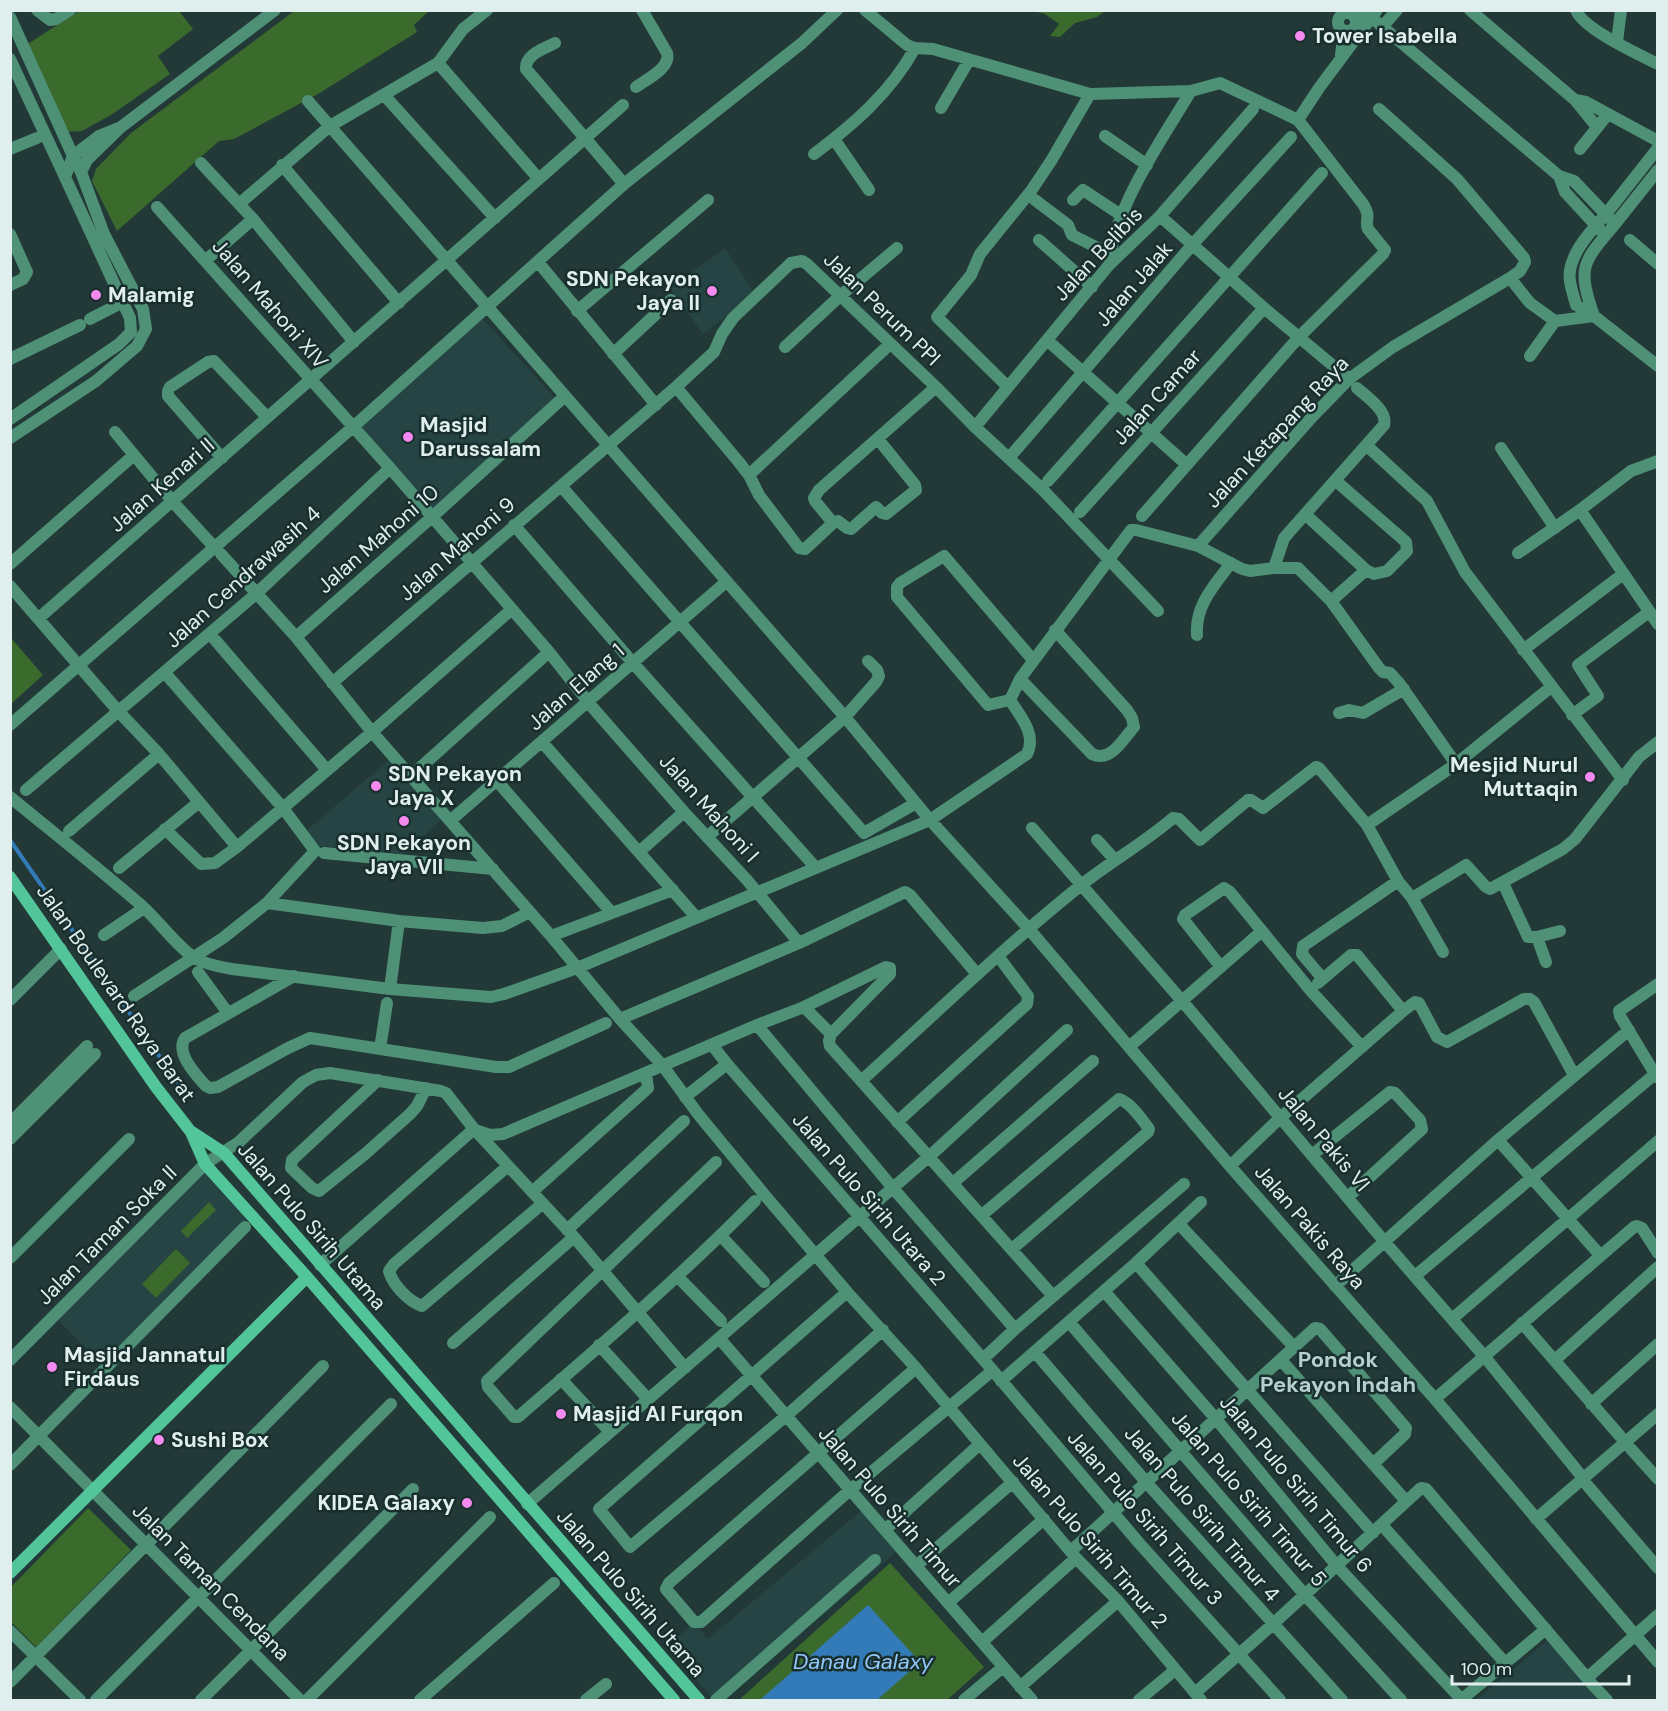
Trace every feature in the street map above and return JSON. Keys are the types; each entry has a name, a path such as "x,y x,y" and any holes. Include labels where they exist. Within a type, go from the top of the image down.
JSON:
{"main road":[{"name":"Jalan Boulevard Raya Barat","path":"10,877 150,1078 191,1132"},
{"name":"Jalan Pulo Sirih Utama","path":"191,1132 224,1153 699,1701"},
{"name":"Jalan Pulo Sirih Utama","path":"191,1132 205,1164 339,1313 675,1701"},
{"path":"10,1572 307,1277"},
{"path":"339,1313 352,1302"}],"street":[{"path":"37,10 50,20 70,10"},
{"path":"81,172 87,160 121,127 275,10"},
{"path":"239,204 330,126 438,63 463,29 487,10"},
{"path":"636,87 665,65 669,58 642,10"},
{"path":"10,725 218,551 624,184 802,43 837,10"},
{"path":"865,10 900,40 915,48 933,49 1090,94 1191,91 1220,83 1299,120 1363,204 1369,216 1368,229 1385,250 1383,254 1299,337 1185,464 1142,516"},
{"path":"1382,27 1397,10"},
{"path":"1470,10 1575,100 1597,127"},
{"path":"1576,10 1578,17 1590,27 1658,64"},
{"path":"1617,42 1621,10"},
{"path":"1340,59 1344,45 1344,31 1339,25 1337,14 1348,14 1355,18 1374,14"},
{"path":"1374,14 1382,27 1559,176 1574,181 1615,224"},
{"path":"1299,120 1319,88 1374,14"},
{"path":"10,17 81,172 104,234 143,309 147,325 137,346 96,381 10,438"},
{"path":"1344,31 1355,27 1355,18"},
{"path":"555,43 530,57 526,62 526,69 624,184"},
{"path":"814,154 834,139 893,83 915,48"},
{"path":"10,58 132,324 127,338 10,419"},
{"path":"941,108 969,60"},
{"path":"438,63 538,178"},
{"path":"1035,200 1068,225 1072,235 1109,259 1121,215 1147,165 1191,91"},
{"path":"1008,387 937,317 971,275 980,254 1031,191 1090,94"},
{"path":"384,95 495,218"},
{"path":"1575,100 1586,102 1658,141"},
{"name":"Jalan Pakis Raya","path":"308,101 845,717 930,820 1029,929 1230,1166 1435,1399 1658,1662"},
{"name":"Jalan Kenari II","path":"39,618 623,105"},
{"name":"Jalan Belibis","path":"975,427 1092,287 1109,259 1160,216 1253,109"},
{"path":"1379,109 1457,179 1524,258 1522,269 1510,278 1530,303 1555,321 1594,316"},
{"path":"1580,149 1608,114"},
{"path":"65,177 73,156 99,136 121,127"},
{"path":"1105,136 1147,165"},
{"name":"Jalan Jalak","path":"1009,458 1193,244 1291,137"},
{"path":"10,149 37,138"},
{"path":"834,139 869,190"},
{"path":"1658,148 1574,256 1569,279 1576,304 1658,366"},
{"path":"201,163 253,219 354,342"},
{"path":"282,165 399,303"},
{"path":"1594,316 1583,282 1586,262 1658,170"},
{"path":"1048,481 1322,172"},
{"path":"1559,176 1565,192 1605,235"},
{"path":"1073,200 1083,190 1121,215"},
{"path":"577,311 708,200"},
{"name":"Jalan Mahoni XIV","path":"156,207 206,260 390,468 471,564"},
{"path":"1160,216 1353,384 1383,414 1386,420 1336,481 1284,538 1274,568"},
{"path":"206,260 253,219"},
{"path":"10,234 27,272 23,279 10,285"},
{"path":"1039,240 1092,287"},
{"path":"1630,240 1658,264"},
{"path":"785,346 897,248"},
{"name":"Jalan Perum PPI","path":"656,405 714,351 733,318 791,263 802,261 1042,489 1158,611"},
{"path":"538,262 656,405"},
{"name":"Jalan Ketapang Raya","path":"1198,546 1312,417 1353,384 1393,347 1510,278"},
{"path":"613,354 671,300"},
{"path":"10,359 123,302"},
{"name":"Jalan Camar","path":"1080,513 1264,308"},
{"path":"1530,356 1555,321"},
{"path":"1047,340 1185,464"},
{"path":"749,476 890,344"},
{"path":"222,458 168,396 171,387 208,362 214,361 267,417"},
{"path":"676,387 749,476 759,495 802,549 805,549 838,521 851,529 876,507 886,514 916,490 915,485 878,439"},
{"path":"833,524 815,501 816,493 936,387"},
{"path":"48,394 56,408"},
{"name":"Jalan Mahoni 10","path":"296,637 565,396"},
{"name":"Jalan Mahoni 9","path":"332,683 656,405"},
{"name":"Jalan Pulo Sirih Timur 2","path":"115,432 173,502 296,637 372,732 412,775 620,1019 663,1066 731,1155 815,1254 916,1368 1074,1554 1118,1601 1198,1697"},
{"path":"1366,445 1427,501 1465,572 1623,780"},
{"path":"1501,448 1555,528"},
{"path":"10,564 134,455"},
{"path":"1518,553 1631,471 1658,461"},
{"name":"Jalan Cendrawasih 4","path":"26,790 257,593 390,468"},
{"path":"1306,515 1366,570 1374,574 1387,571 1407,551 1407,545 1336,481"},
{"path":"561,486 678,623 864,833 916,803"},
{"path":"1580,510 1658,624"},
{"path":"514,525 633,663 816,868"},
{"path":"1010,700 1020,679 1055,630 1131,531 1136,530 1198,546 1250,571 1298,568 1331,601 1379,668 1383,672 1390,673 1404,689 1456,764"},
{"path":"1010,700 987,705 897,597 897,587 944,556 1033,660"},
{"path":"1197,636 1196,624 1202,603 1231,563"},
{"name":"Jalan Mahoni I","path":"471,564 799,943"},
{"path":"1331,601 1366,570"},
{"path":"1523,650 1623,574"},
{"name":"Jalan Elang 1","path":"451,820 726,582"},
{"path":"10,586 119,712 159,754 237,847"},
{"path":"165,829 203,865 215,863 237,847 372,732 511,610"},
{"path":"1572,715 1598,696 1578,665 1649,612"},
{"path":"1020,679 1092,754 1100,757 1109,755 1134,724 1127,710 1055,630"},
{"path":"210,634 327,770"},
{"path":"412,775 549,652"},
{"path":"707,837 845,717 879,678 879,672 868,662"},
{"path":"134,996 223,939 267,903 315,851 283,808 165,673"},
{"path":"1367,825 1456,764 1551,687"},
{"path":"1339,713 1349,710 1363,713 1404,689"},
{"path":"10,797 144,908 195,958 232,969 390,988 491,997 577,968 930,820 1027,754 1032,739 1010,700"},
{"path":"542,742 696,917"},
{"path":"1412,898 1466,865 1487,888 1503,883 1563,849 1575,839 1645,750 1658,742"},
{"path":"69,831 159,754"},
{"path":"861,1081 977,974 1081,885 1175,818 1180,820 1200,840 1248,800 1263,808 1316,767 1367,825 1398,881 1412,898 1443,952"},
{"path":"497,781 610,912"},
{"path":"118,868 199,802"},
{"path":"639,852 684,812"},
{"name":"Jalan Pakis VI","path":"1032,828 1485,1356 1585,1482 1658,1568"},
{"path":"1097,840 1115,860"},
{"path":"324,853 493,869"},
{"path":"1323,979 1302,954 1303,946 1398,881"},
{"path":"1503,883 1528,937 1537,938 1560,931"},
{"path":"1221,967 1184,920 1185,915 1224,888 1230,892 1311,990 1362,1047"},
{"path":"551,936 673,890"},
{"path":"620,1019 799,943 907,892 977,974"},
{"path":"267,903 399,921 491,928 510,923 530,912"},
{"path":"104,935 144,908"},
{"path":"390,988 399,921"},
{"path":"1129,1047 1262,932"},
{"path":"1537,938 1546,962"},
{"path":"10,1000 61,949"},
{"path":"1311,990 1351,955 1357,955 1403,1011"},
{"path":"897,1122 1027,1004 1028,996 998,956"},
{"path":"320,1265 474,1129 490,1135 503,1134 758,1024 804,1007 886,967 891,969 890,974 831,1034 830,1046 1053,1296"},
{"path":"198,972 228,1013"},
{"path":"294,976 189,1035 181,1046 182,1052 210,1088 218,1087 310,1038 509,1067 606,1023"},
{"path":"1415,1276 1656,1076 1619,1011 1658,984"},
{"path":"1230,1166 1280,1118 1403,1011 1417,1002 1437,1037 1447,1042 1524,999 1530,999 1534,1002 1574,1075"},
{"path":"380,1049 387,1003"},
{"path":"804,1007 831,1034"},
{"path":"758,1024 892,1187 1015,1329"},
{"path":"527,1504 929,1156 1067,1030"},
{"path":"1335,1286 1498,1140 1629,1030"},
{"name":"Jalan Pulo Sirih Utara 2","path":"712,1044 858,1217 983,1359"},
{"path":"10,1123 91,1050 10,1139"},
{"path":"953,1183 1093,1061"},
{"path":"685,1097 727,1064"},
{"name":"Jalan Taman Soka II","path":"10,1360 205,1164 224,1153 279,1106 303,1082 316,1075 330,1073 426,1088 446,1094 474,1129 571,1233 685,1368"},
{"path":"532,1192 648,1088 646,1074"},
{"path":"378,1080 292,1160 291,1168 312,1188 319,1191 365,1154 415,1109 426,1088"},
{"path":"1312,1155 1390,1092 1395,1093 1420,1120 1422,1129 1348,1197"},
{"path":"982,1215 1119,1099 1125,1101 1142,1119 1149,1128 1148,1132 1012,1249"},
{"path":"453,1342 571,1233 684,1121"},
{"path":"10,1258 129,1139"},
{"path":"1498,1140 1600,1255"},
{"path":"1452,1319 1658,1141"},
{"path":"716,1162 487,1381 488,1388 514,1417 518,1417 599,1346 721,1236 755,1201"},
{"path":"508,1166 394,1264 389,1271 392,1280 415,1304 422,1306 542,1204"},
{"path":"983,1359 1184,1184"},
{"path":"1001,1381 1202,1202"},
{"path":"1179,1224 1294,1347"},
{"path":"1435,1399 1600,1255 1637,1226 1642,1228 1658,1253"},
{"path":"10,1465 245,1227"},
{"path":"721,1236 764,1282"},
{"path":"1136,1263 1248,1391 1506,1664"},
{"path":"1555,1360 1658,1267"},
{"path":"677,1276 721,1321"},
{"name":"Jalan Pulo Sirih Timur 6","path":"1104,1291 1216,1419 1337,1566 1461,1700"},
{"path":"848,1292 599,1509 630,1547 786,1416 883,1330"},
{"name":"Jalan Pulo Sirih Timur 5","path":"1069,1322 1305,1595 1401,1701"},
{"path":"1522,1323 1620,1436"},
{"path":"982,1642 1074,1554 1113,1512 1315,1328 1320,1329 1406,1428 1405,1434 1373,1464"},
{"name":"Jalan Pulo Sirih Timur","path":"719,1338 1032,1701"},
{"path":"1591,1404 1658,1344"},
{"path":"599,1346 648,1399"},
{"name":"Jalan Pulo Sirih Timur 4","path":"1035,1352 1146,1482 1342,1701"},
{"name":"Jalan Pulo Sirih Timur 3","path":"983,1359 1175,1585 1280,1701"},
{"path":"1281,1360 1406,1501"},
{"path":"10,1682 323,1366"},
{"path":"916,1368 669,1583 666,1589 694,1622 701,1622 850,1490 992,1371"},
{"path":"561,1379 610,1432"},
{"path":"96,1701 391,1404"},
{"name":"Jalan Taman Cendana","path":"10,1407 300,1701"},
{"path":"1536,1520 1585,1482 1658,1414"},
{"path":"885,1530 980,1444"},
{"path":"1631,1449 1658,1479"},
{"path":"916,1566 1013,1482"},
{"path":"201,1701 413,1489"},
{"path":"1198,1697 1239,1654 1420,1489 1426,1489 1587,1678 1658,1615"},
{"path":"307,1701 490,1517"},
{"path":"948,1603 1044,1519"},
{"path":"716,1701 875,1560"},
{"path":"420,1701 554,1583"},
{"path":"1020,1687 1118,1601"},
{"path":"1461,1700 1546,1629"},
{"path":"10,1631 80,1701"},
{"path":"964,1701 1003,1667"},
{"path":"1139,1701 1175,1670"},
{"path":"1591,1683 1607,1701"},
{"path":"586,1701 606,1684"}],"shaded area":[{"name":"SDN Pekayon Jaya II","path":"725,248 755,294 703,334 670,288"},
{"path":"480,316 556,399 433,510 358,426"},
{"path":"391,758 443,818 404,854 319,846 305,832"},
{"path":"203,1166 248,1217 102,1364 55,1317"},
{"path":"862,1510 897,1551 723,1700 714,1700 667,1646 694,1623 708,1639"},
{"path":"1548,1640 1599,1700 1476,1700"}],"green space":[{"path":"79,11 179,11 193,29 158,56 170,74 111,115 82,131 64,132 23,47"},
{"path":"294,11 429,11 414,25 417,32 318,94 234,139 219,141 117,231 92,181 96,169 131,133"},
{"path":"1033,11 1105,11 1097,17 1075,23 1060,37 1050,36 1059,24 1045,14"},
{"path":"11,638 43,675 10,704"},
{"path":"209,1202 216,1210 187,1238 181,1231"},
{"path":"176,1249 190,1263 156,1298 142,1284"},
{"path":"88,1508 131,1550 36,1647 11,1622 11,1587"},
{"path":"890,1563 984,1667 947,1700 739,1700"}],"water":[{"name":"Danau Galaxy","path":"868,1605 920,1662 877,1700 760,1700"}],"waterway":[{"path":"10,840 182,1089"}],"place":[{"name":"Tower Isabella","path":"1300,36"},
{"name":"SDN Pekayon Jaya II","path":"712,291"},
{"name":"Malamig","path":"96,295"},
{"name":"Masjid Darussalam","path":"408,437"},
{"name":"Mesjid Nurul Muttaqin","path":"1590,777"},
{"name":"SDN Pekayon Jaya X","path":"376,786"},
{"name":"SDN Pekayon Jaya VII","path":"404,821"},
{"name":"Masjid Jannatul Firdaus","path":"52,1367"},
{"name":"Masjid Al Furqon","path":"561,1414"},
{"name":"Sushi Box","path":"159,1440"},
{"name":"KIDEA Galaxy","path":"467,1503"}],"district":[{"name":"Pondok Pekayon Indah","path":"1338,1372"}]}
